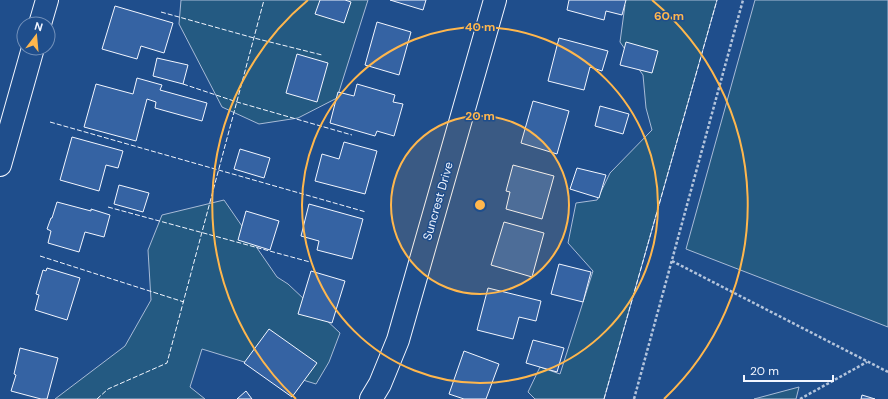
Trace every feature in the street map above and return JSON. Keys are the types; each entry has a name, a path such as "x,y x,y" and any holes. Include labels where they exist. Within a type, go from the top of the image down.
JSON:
{"street":[{"path":"42,16 46,0"},
{"name":"Suncrest Drive","path":"371,399 380,384 398,340 495,0"},
{"path":"0,165 31,56"}],"path":[{"path":"634,399 743,0"},
{"path":"672,261 888,372"},
{"path":"800,399 868,362"}],"shaded area":[{"path":"181,0 368,0 337,98 298,118 259,124 222,107 179,24"},
{"path":"606,0 717,0 604,399 535,399 528,392 540,367 560,374 593,271 568,243 576,203 597,200 610,173 652,130 646,108 643,75 620,42 625,5"},
{"path":"755,0 888,0 888,327 686,249"},
{"path":"224,200 277,277 288,284 340,333 329,362 316,384 202,349 190,387 205,399 55,399 125,346 151,300 148,250 162,215"},
{"path":"799,387 796,399 754,399"}],"building":[{"path":"320,0 345,0 351,2 344,23 315,14"},
{"path":"390,0 426,0 423,10"},
{"path":"569,0 626,0 622,15 606,11 604,20 567,10"},
{"path":"115,6 173,23 164,53 141,46 137,59 102,49"},
{"path":"377,22 411,32 399,75 365,65"},
{"path":"559,38 608,51 602,71 590,67 584,90 548,81"},
{"path":"626,42 658,51 652,73 620,65"},
{"path":"297,54 328,63 317,102 286,93"},
{"path":"157,58 188,65 183,84 153,76"},
{"path":"137,78 162,85 160,90 207,103 202,121 155,108 156,102 147,99 136,141 84,127 96,84 133,94"},
{"path":"357,84 395,95 393,102 403,104 394,136 377,131 375,136 330,123 338,92 354,96"},
{"path":"533,101 569,111 557,154 521,143"},
{"path":"600,106 629,114 623,134 595,126"},
{"path":"72,137 123,151 118,168 106,165 99,191 60,180"},
{"path":"344,142 377,151 365,194 315,181 322,154 339,159"},
{"path":"240,149 270,158 264,178 234,169"},
{"path":"513,165 554,176 542,219 506,209 510,192 506,191"},
{"path":"577,168 606,175 599,198 570,189"},
{"path":"119,185 149,193 143,212 114,204"},
{"path":"57,202 91,211 91,209 110,215 104,237 85,232 79,252 48,243 51,231 47,229"},
{"path":"309,204 363,219 352,259 317,250 319,241 301,236"},
{"path":"246,211 279,221 270,250 238,240"},
{"path":"504,222 544,233 532,277 491,265"},
{"path":"559,264 591,272 583,302 551,294"},
{"path":"47,268 80,278 67,320 35,310 39,295 36,294 43,270 46,271"},
{"path":"311,271 345,281 332,323 298,314"},
{"path":"488,288 541,301 536,321 519,317 513,339 477,330"},
{"path":"269,329 317,363 292,397 244,363"},
{"path":"533,340 564,348 557,372 526,363"},
{"path":"20,348 58,358 47,399 41,399 11,391 16,375 14,374"},
{"path":"464,351 499,364 486,399 464,399 449,394"},
{"path":"246,391 252,399 237,399"},
{"path":"862,395 875,399 861,399"}],"fence":[{"path":"97,399 108,389 167,363 264,0"},
{"path":"604,399 717,0"},
{"path":"161,12 322,55"},
{"path":"183,84 237,102 352,135"},
{"path":"50,122 366,212"},
{"path":"108,207 310,262"},
{"path":"40,256 184,302"}]}
